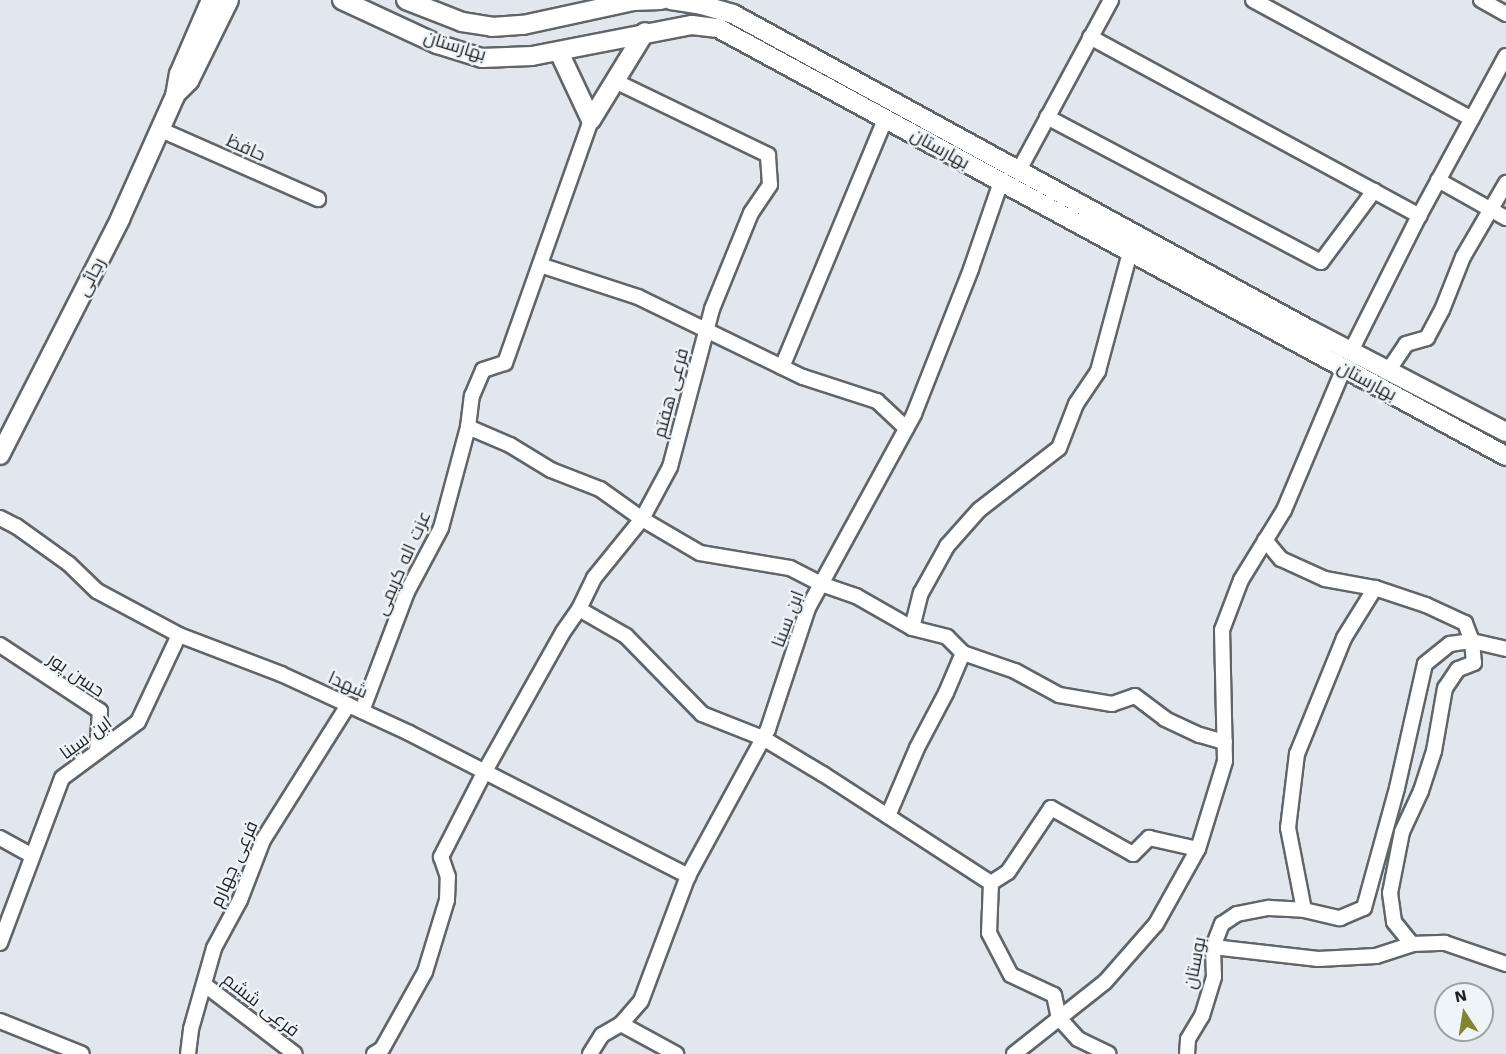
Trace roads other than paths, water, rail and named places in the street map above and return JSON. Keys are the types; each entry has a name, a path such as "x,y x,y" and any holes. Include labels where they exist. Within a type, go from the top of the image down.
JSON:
{"street":[{"name":"رجائی","path":"0,455 120,219 175,96 179,74 211,0"},
{"name":"رجائی","path":"175,96 189,81 229,0"},
{"name":"بهارستان","path":"342,0 437,44 482,58 532,56 559,52 645,32 692,25 718,28 1130,252 1348,360 1388,371 1506,432"},
{"name":"بهارستان","path":"406,0 462,22 492,27 523,25 633,1 661,0"},
{"name":"بهارستان","path":"671,0 702,5 733,14 1018,172 1348,360 1437,418 1506,456"},
{"path":"1018,172 1111,0"},
{"path":"1253,0 1472,119"},
{"path":"1481,0 1506,14"},
{"path":"645,32 591,120 540,265 638,297 803,377 877,401 906,428"},
{"path":"1090,37 1419,216"},
{"path":"559,52 591,120"},
{"path":"1014,1054 1105,982 1156,924 1198,849 1225,761 1222,630 1241,580 1284,510 1348,360 1419,216 1506,56"},
{"name":"فرعی هفتم","path":"485,771 579,609 594,578 642,519 670,467 707,329 751,213 770,185 768,155 615,81"},
{"path":"1047,117 1321,262 1374,191"},
{"path":"783,367 885,119"},
{"name":"حافظ","path":"159,129 318,199"},
{"path":"1438,180 1506,218"},
{"name":"ابن سینا","path":"590,1054 602,1035 621,1024 641,1001 688,876 763,738 808,608 906,428 971,269 1001,182"},
{"path":"1388,371 1406,344 1427,338 1442,310 1463,257 1506,183"},
{"path":"912,628 921,593 947,546 979,510 1059,448 1076,404 1098,371 1130,252"},
{"name":"عزت اله کریمی","path":"355,708 407,592 441,528 468,427 472,396 483,370 505,363 540,265"},
{"path":"1437,418 1449,403"},
{"path":"468,427 510,445 551,470 600,489 642,519 700,553 790,568 821,584 856,596 912,628 947,637 963,653 1015,671 1059,694 1112,704 1135,696 1165,719 1200,735 1225,742"},
{"name":"شهدا","path":"0,518 16,526 69,564 97,591 179,635 280,674 355,708 485,771 688,876"},
{"path":"1265,540 1281,559 1316,575 1376,588 1426,605 1465,623 1473,641 1474,663 1458,669 1445,688 1434,751 1421,791 1402,832 1390,893 1394,922 1412,944"},
{"path":"1304,910 1288,828 1297,754 1344,638 1376,588"},
{"path":"579,609 626,636 702,714 763,738 991,883"},
{"name":"ابن سینا","path":"0,943 62,778 138,722 179,635"},
{"path":"1473,641 1506,649"},
{"name":"بوستان","path":"1187,1054 1188,1039 1202,1016 1214,977 1213,947 1222,924 1237,914 1269,908 1304,910 1340,918 1364,908 1397,788 1425,664 1450,644 1473,641"},
{"name":"حسن پور","path":"0,645 100,711 97,752"},
{"path":"888,816 917,748 946,693 963,653"},
{"name":"فرعی چهارم","path":"188,1054 191,1029 214,948 240,900 263,840 355,708"},
{"path":"374,1054 382,1049 425,972 447,900 448,877 441,857 485,771"},
{"path":"991,883 1008,872 1051,808 1133,854 1149,838 1198,849"},
{"path":"0,838 32,856"},
{"path":"991,883 989,933 1011,975 1054,995 1059,1018 1078,1039 1109,1054"},
{"path":"1213,947 1318,959 1376,956 1412,944 1445,944 1506,964"},
{"name":"فرعی ششم","path":"205,985 295,1054"},
{"path":"0,1021 82,1054"},
{"path":"621,1024 676,1054"}]}
